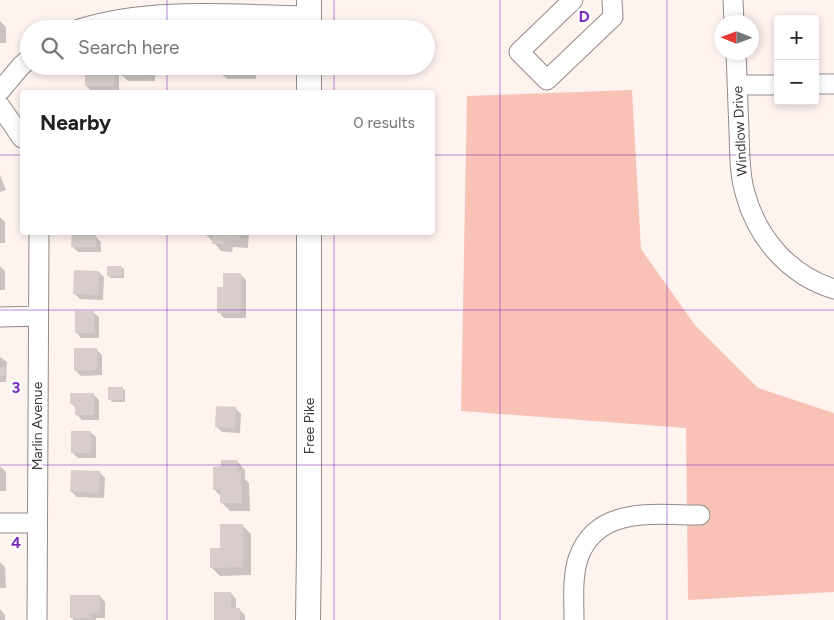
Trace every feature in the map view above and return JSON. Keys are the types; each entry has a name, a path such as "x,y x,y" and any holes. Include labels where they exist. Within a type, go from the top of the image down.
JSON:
{"main road":[{"path":"309,75 309,90"},
{"name":"Free Pike","path":"308,620 309,235"}],"street":[{"path":"573,0 519,52 547,80 613,17 612,0"},
{"path":"733,0 734,15"},
{"path":"119,20 164,14 309,15"},
{"name":"Windlow Drive","path":"736,60 741,171 745,192 752,212 761,232 772,248 786,262 802,274 834,289"},
{"path":"0,91 20,69"},
{"path":"819,84 834,84"},
{"path":"737,85 774,85"},
{"path":"0,106 20,135"},
{"name":"Marlin Avenue","path":"37,620 39,235"},
{"path":"0,317 38,316"},
{"path":"574,620 575,573 578,560 592,536 602,527 619,518 632,515 700,515"},
{"path":"0,523 37,524"}],"shaded area":[{"path":"632,90 641,249 695,325 758,388 834,413 834,592 688,600 686,428 461,411 467,96"}],"building":[{"path":"85,75 114,75 114,86 85,86"},
{"path":"121,75 150,75 150,76"},
{"path":"72,235 96,235 96,247 71,247"},
{"path":"241,235 240,240 225,239 224,244 212,244 212,236 206,236"},
{"path":"107,266 122,266 122,276 107,276"},
{"path":"74,270 99,271 98,295 73,294"},
{"path":"223,273 241,273 241,313 217,313 217,287 223,287"},
{"path":"75,311 94,311 94,333 75,333"},
{"path":"74,348 97,348 97,370 74,371"},
{"path":"5,367 5,376 0,376 0,368"},
{"path":"108,387 123,387 123,400 108,400"},
{"path":"70,393 94,393 94,415 75,415 75,404 70,404"},
{"path":"216,406 236,407 235,428 215,427"},
{"path":"71,431 91,431 91,453 71,453"},
{"path":"221,460 237,460 238,473 241,473 242,503 220,503 220,490 213,490 213,467 221,466"},
{"path":"71,470 100,471 99,493 70,492"},
{"path":"220,524 243,524 243,567 210,568 210,548 220,548"},
{"path":"214,592 231,592 231,608 240,608 240,620 214,620"},
{"path":"70,595 100,595 100,613 91,613 91,618 70,618"}]}
